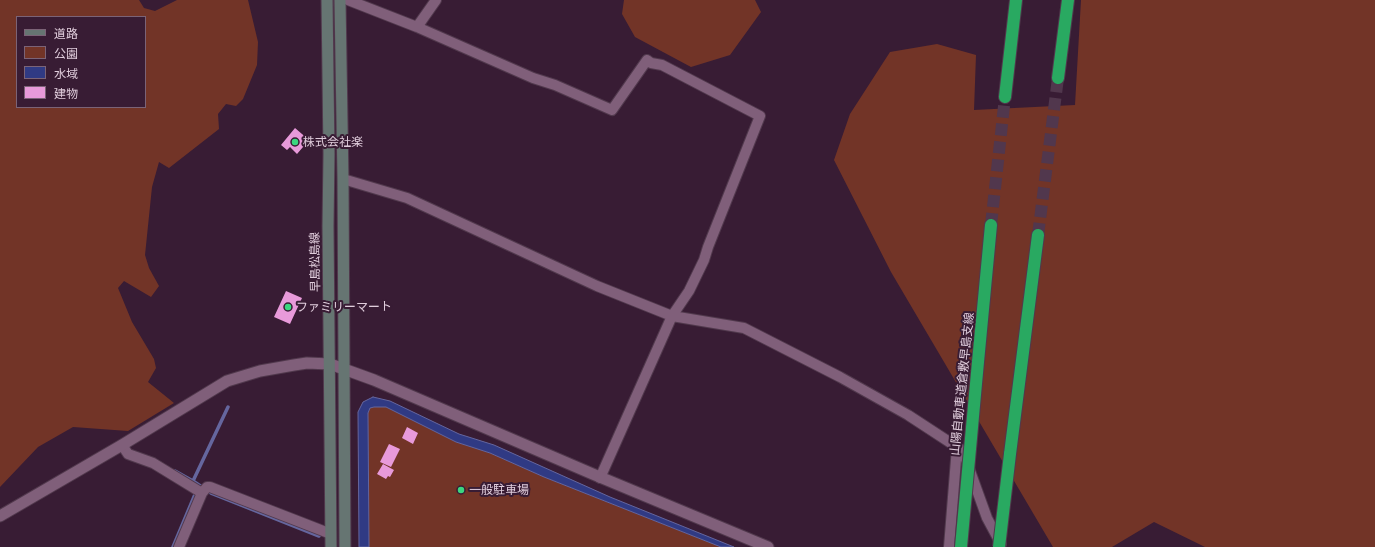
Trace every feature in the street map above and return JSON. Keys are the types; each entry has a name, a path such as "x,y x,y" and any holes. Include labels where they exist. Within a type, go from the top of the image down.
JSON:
{"highway":[{"path":"1005,97 1016,0"},
{"path":"1058,78 1068,0"},
{"name":"山陽自動車道倉敷早島支線","path":"961,547 991,224"},
{"path":"999,547 1038,235"}],"main road":[{"name":"早島松島線","path":"327,0 331,547"},
{"path":"340,0 343,179 345,547"}],"street":[{"path":"348,0 417,27 533,78 555,85 612,110 647,60 651,63 662,65 760,116 704,260 689,291 672,316 600,478"},
{"path":"417,27 436,0"},
{"path":"343,179 407,198 597,286 672,316 744,328 860,388 908,415 960,449 965,457 987,518 1002,547"},
{"path":"0,516 122,445 227,381 260,371 307,363 330,364 344,368 600,478 768,547"},
{"path":"122,445 128,454 153,463 201,490 210,487 331,534"},
{"path":"949,547 957,446"},
{"path":"179,547 201,490"}],"green space":[{"path":"0,0 139,0 144,8 155,11 177,0 248,0 258,42 257,65 243,99 236,106 226,104 218,114 219,129 169,168 159,162 152,187 145,255 149,268 159,286 151,297 124,281 118,288 132,322 154,359 156,368 148,382 174,403 128,431 73,427 38,447 0,487"},
{"path":"624,0 755,0 761,12 730,55 691,67 635,37 622,14"},
{"path":"1081,0 1375,0 1375,547 1205,547 1154,522 1112,547 1053,547 891,272 834,160 850,114 890,52 937,44 976,55 974,110 1075,105"},
{"path":"386,407 456,442 490,453 544,477 721,547 369,547 368,413 370,408"}],"water":[{"path":"373,397 390,401 459,434 494,445 610,497 734,547 721,547 544,477 490,453 456,442 386,407 374,407 370,408 368,413 369,547 359,547 358,412 363,402"}],"building":[{"name":"株式会社楽","path":"295,128 309,140 297,154 290,147 287,150 281,145"},
{"name":"ファミリーマート","path":"286,291 302,298 290,324 274,317"},
{"path":"407,427 418,433 413,444 402,438"},
{"path":"389,444 400,449 391,467 380,462"},
{"path":"383,464 394,470 390,477 388,476 386,479 377,474"}],"waterway":[{"path":"193,481 228,407"},
{"path":"175,471 211,493 319,536"},
{"path":"173,547 196,492"}],"tunnel":[{"path":"1038,235 1058,78"},
{"path":"991,225 1005,97"}],"place":[{"name":"株式会社楽","path":"295,142"},
{"name":"ファミリーマート","path":"288,307"},
{"name":"一般駐車場","path":"461,490"}]}
